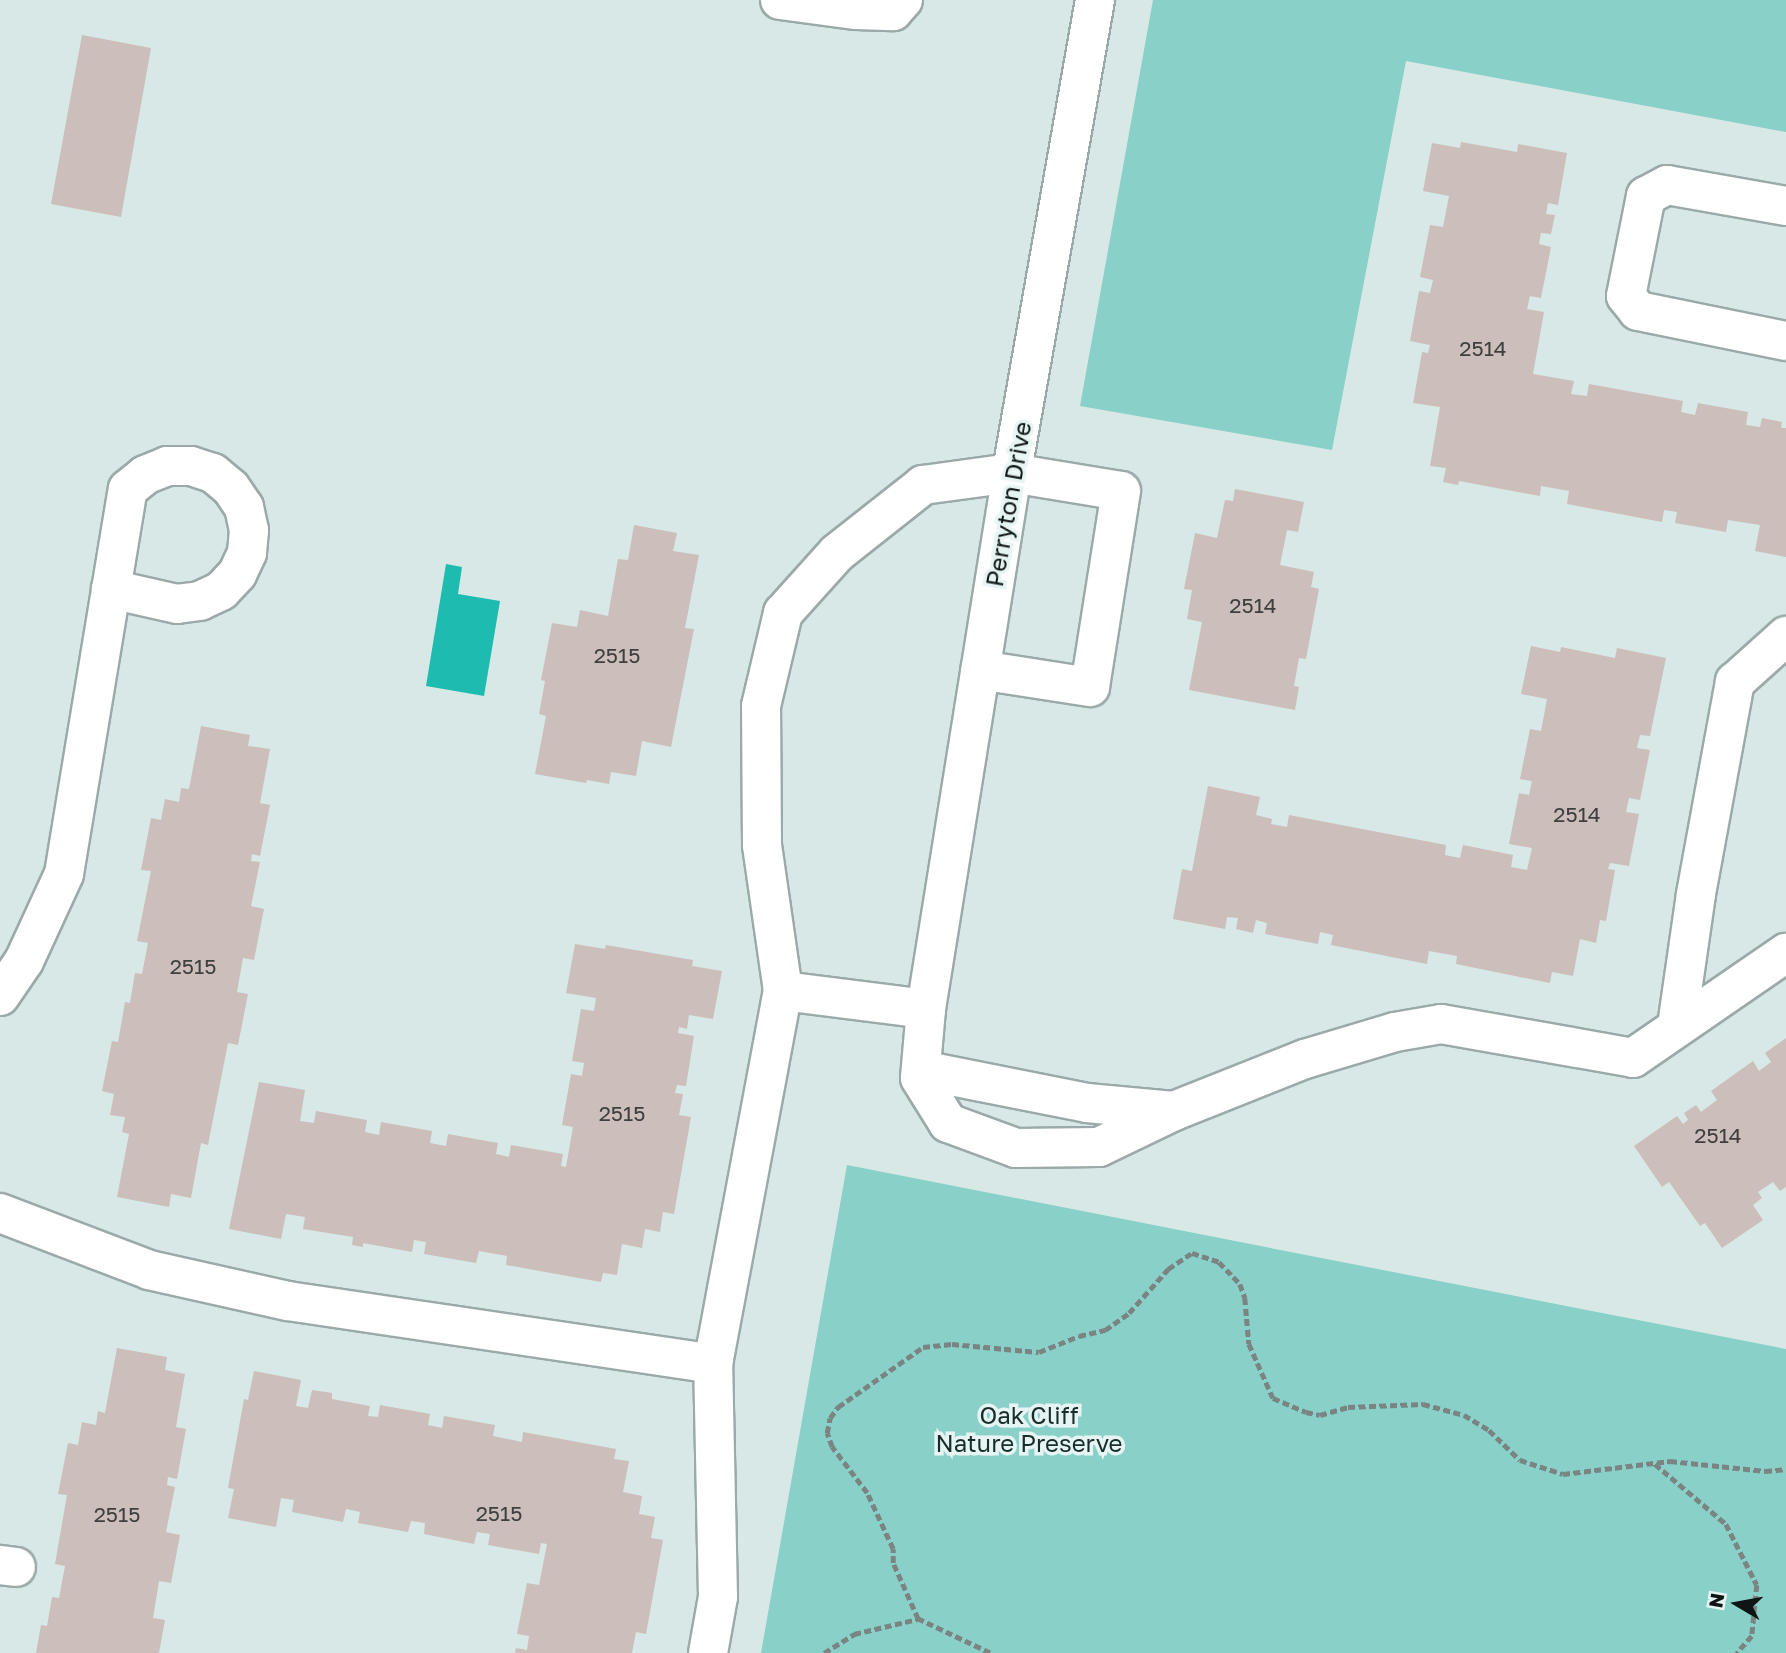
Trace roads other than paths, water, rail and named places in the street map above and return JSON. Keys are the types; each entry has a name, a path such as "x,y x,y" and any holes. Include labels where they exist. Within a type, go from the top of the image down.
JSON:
{"street":[{"path":"780,0 856,10 893,11 903,0"},
{"name":"Perryton Drive","path":"921,1070 926,1009 1012,473 1095,0"},
{"path":"1786,206 1667,185 1646,197 1626,296 1638,311 1786,338"},
{"path":"708,1653 718,1597 713,1364 783,991 762,845 761,706 783,614 836,553 923,485 1012,473 1121,491 1090,687 980,670"},
{"path":"0,996 24,961 64,874 111,589"},
{"path":"1677,1027 1696,894 1735,682 1786,636"},
{"path":"1174,1111 1087,1103 921,1070 920,1078 948,1123 1016,1148 1099,1147 1174,1111 1305,1059 1395,1032 1441,1024 1521,1036 1633,1058 1786,953"},
{"path":"783,991 926,1009"},
{"path":"0,1213 71,1237 149,1270 288,1301 713,1364"}],"park label":[{"name":"Oak Cliff Nature Preserve","path":"1029,1429"}]}
